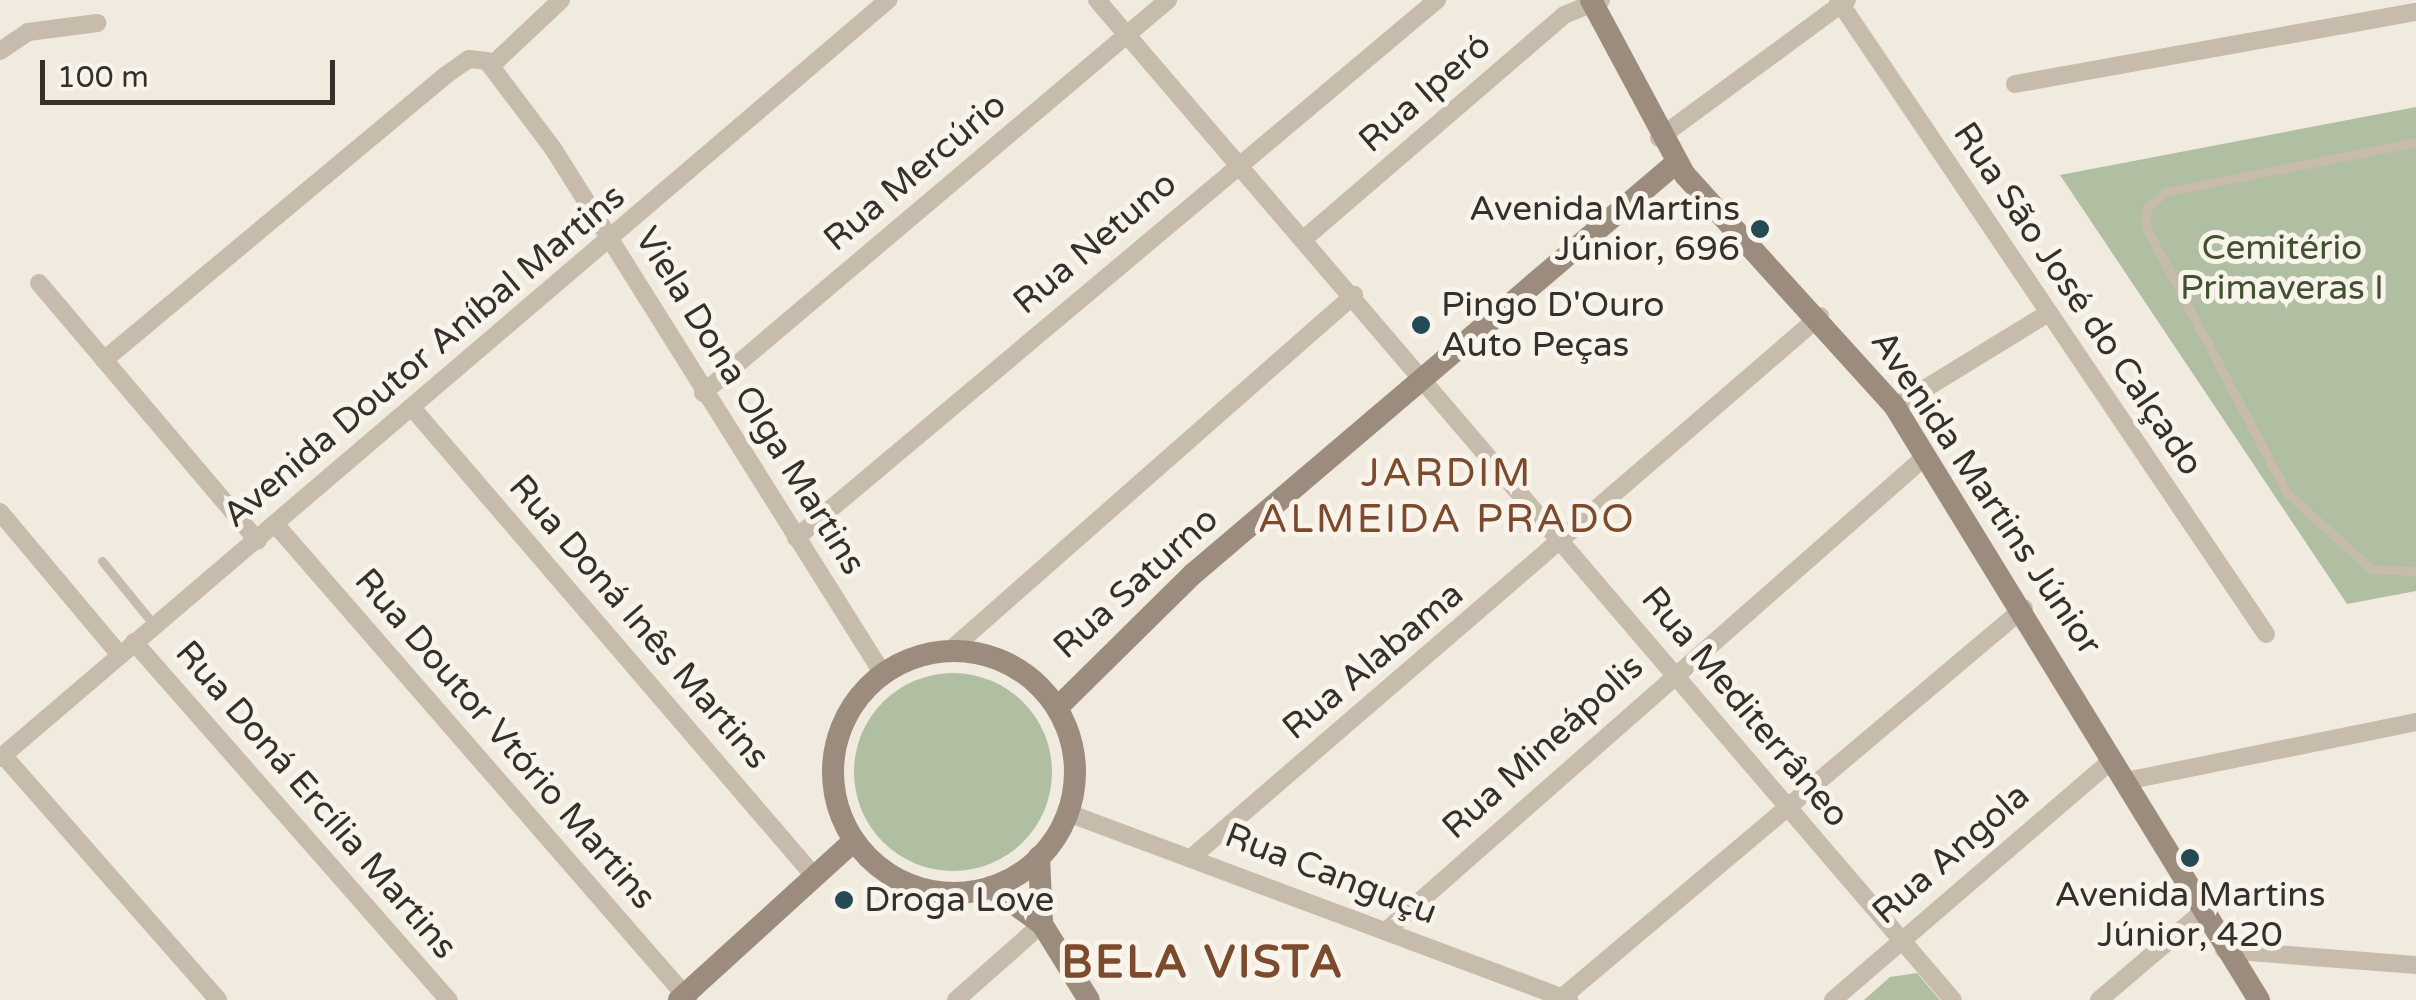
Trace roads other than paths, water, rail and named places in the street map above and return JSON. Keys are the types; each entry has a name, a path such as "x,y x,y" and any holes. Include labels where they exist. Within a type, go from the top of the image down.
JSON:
{"street":[{"path":"104,360 458,65 479,58 492,66 561,0"},
{"name":"Avenida Doutor Aníbal Martins","path":"2,756 414,410 888,0"},
{"name":"Rua Mediterrâneo","path":"1097,0 1354,295 1564,541 1672,675 1953,1000"},
{"name":"Rua Mercúrio","path":"704,393 1168,0"},
{"name":"Rua Netuno","path":"796,538 1438,0"},
{"name":"Avenida Martins Júnior","path":"1595,2 1659,138 1676,163 1820,316 1894,407 2024,608 2200,914 2259,1000"},
{"name":"Rua Iperó","path":"1305,238 1564,15 1595,2"},
{"path":"1659,138 1842,2"},
{"name":"Rua São José do Calçado","path":"1842,2 2266,634"},
{"path":"2015,84 2416,12"},
{"path":"0,51 28,32 98,23"},
{"name":"Viela Dona Olga Martins","path":"492,66 611,240 883,674"},
{"name":"Rua Saturno","path":"1057,708 1115,644 1676,163"},
{"path":"39,283 258,541"},
{"path":"948,652 1018,670 1057,708 1074,759 1068,813 1039,858 991,888 916,888 854,842 833,786 836,743 854,705 883,674 948,652 1354,295"},
{"path":"1894,407 2048,314"},
{"name":"Rua Alabama","path":"1192,856 1564,541 1820,316"},
{"name":"Rua Doná Inês Martins","path":"414,410 814,876"},
{"name":"Rua Mineápolis","path":"1387,930 1672,675 1926,456"},
{"name":"Rua Doná Ercília Martins","path":"0,512 449,1000"},
{"name":"Rua Doutor Vtório Martins","path":"276,525 684,998"},
{"path":"1564,999 1785,807 2024,608"},
{"path":"2126,781 2416,722"},
{"path":"2,756 218,1000"},
{"name":"Rua Angola","path":"1832,1000 2113,759"},
{"name":"Rua Canguçu","path":"1068,813 1192,856 1564,999"},
{"path":"684,998 854,842"},
{"path":"1039,858 1042,924"},
{"path":"991,888 1042,924 1089,1000"},
{"path":"2099,1000 2200,914"},
{"path":"956,1000 1042,924"},
{"path":"2224,950 2416,964"}],"lane":[{"path":"2416,142 2165,192 2147,208 2146,224 2287,492 2371,569 2416,571"},
{"path":"102,561 155,626"}],"place":[{"name":"Avenida Martins Júnior, 696","path":"1760,229"},
{"name":"Pingo D'Ouro Auto Peças","path":"1421,325"},
{"name":"Avenida Martins Júnior, 420","path":"2190,858"},
{"name":"Droga Love","path":"844,900"}],"district":[{"name":"JARDIM ALMEIDA PRADO","path":"1447,496"},
{"name":"BELA VISTA","path":"1203,964"}],"park label":[{"name":"Cemitério Primaveras I","path":"2282,268"}]}
